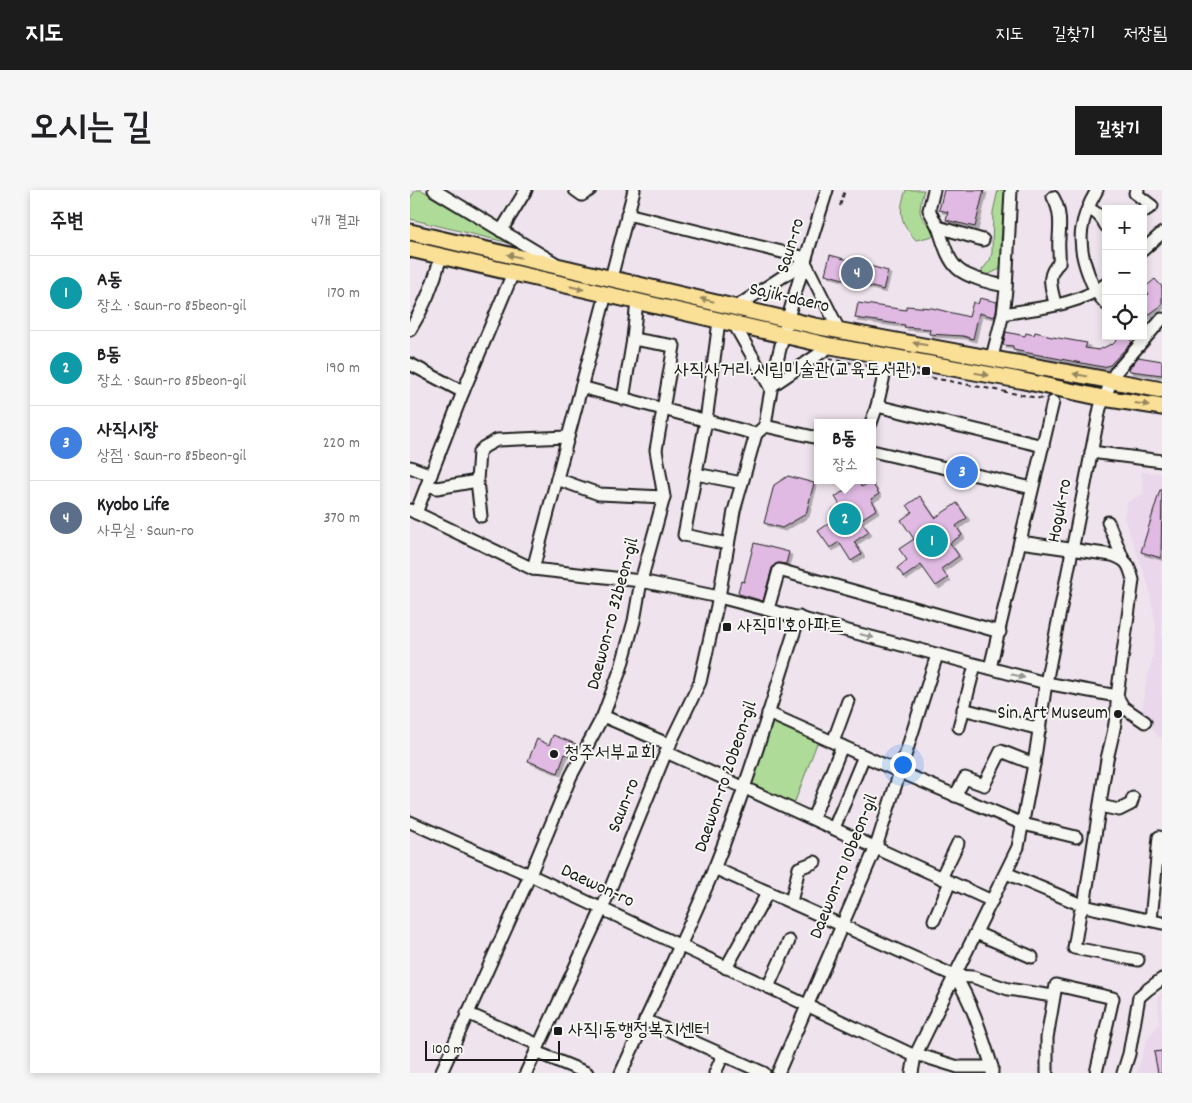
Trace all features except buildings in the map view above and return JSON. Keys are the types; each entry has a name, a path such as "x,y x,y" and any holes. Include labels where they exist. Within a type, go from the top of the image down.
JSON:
{"main road":[{"name":"Sajik-daero","path":"410,232 839,330 1162,390"},
{"name":"Sajik-daero","path":"410,249 784,335 827,352 883,362 1019,380 1103,398 1162,406"}],"street":[{"path":"434,190 563,267"},
{"path":"501,231 526,190"},
{"path":"575,190 582,195 590,190"},
{"path":"611,278 634,190"},
{"path":"934,190 929,210 938,227 948,254 959,270 987,283 1006,286"},
{"path":"992,357 1003,314 1011,190"},
{"path":"1097,190 1088,208 1081,231 1081,245 1087,272 1096,292 1102,299"},
{"path":"1138,190 1136,193 1148,209"},
{"name":"Saun-ro","path":"765,426 770,387 824,191"},
{"path":"1054,197 1058,204 1061,227 1059,263 1052,270 1050,279 1055,304"},
{"path":"1088,208 1102,218"},
{"path":"627,214 805,260 839,330"},
{"path":"938,227 983,240"},
{"path":"1147,246 1162,233"},
{"path":"410,330 426,303 434,283 441,256"},
{"path":"736,307 805,260"},
{"path":"513,273 463,392 429,480 413,512 533,569 641,581 719,596 1046,683 1116,696 1123,708 1145,722"},
{"path":"1003,314 1055,304 1096,292 1102,287"},
{"path":"533,569 606,294"},
{"path":"623,399 633,339 636,301"},
{"name":"Hoguk-ro","path":"1147,332 1162,319"},
{"path":"726,322 770,387 827,352"},
{"path":"726,322 684,535 728,544"},
{"name":"Daewon-ro 32beon-gil","path":"441,1073 530,875 571,776 603,716 621,668 634,621 641,581 664,497 656,450 674,346 633,339"},
{"name":"Hoguk-ro","path":"912,1073 916,1055 1018,847 1040,729 1046,683 1103,398 1111,381 1138,340"},
{"path":"872,419 884,371 883,362"},
{"path":"410,364 463,392"},
{"path":"581,387 756,434 765,426 814,437"},
{"path":"990,668 1043,446 1051,401"},
{"path":"877,406 1043,446"},
{"name":"Saun-ro","path":"526,1073 602,909 668,748 700,682 719,596 728,544 756,434"},
{"path":"481,516 477,481 479,452 484,447 497,440 568,437"},
{"path":"876,452 1032,488"},
{"path":"1091,452 1162,462"},
{"path":"410,467 437,488 477,481"},
{"path":"696,474 742,483"},
{"path":"557,479 599,494 664,497"},
{"path":"1108,522 1123,559 1130,567 1133,580 1116,696 1118,708 1107,759 1084,906 1080,913 1074,948 1138,960"},
{"path":"1020,542 1112,555 1123,559"},
{"path":"768,609 779,570 1000,632"},
{"name":"Daewon-ro 20beon-gil","path":"621,1073 681,946 714,868 745,787 799,617"},
{"name":"Daewon-ro 10beon-gil","path":"778,1073 876,847 936,655"},
{"path":"958,727 975,665"},
{"path":"813,818 837,744 848,701"},
{"path":"963,709 1040,729"},
{"path":"768,712 900,772 1023,824 1076,837"},
{"path":"603,716 745,787 992,901"},
{"path":"955,796 965,778 984,785 1001,751 1034,764"},
{"path":"834,828 864,756"},
{"path":"1100,806 1119,810 1131,804 1132,798"},
{"name":"Daewon-ro","path":"410,822 530,875 916,1055"},
{"path":"1006,873 1084,906 1156,922 1159,837 1162,838"},
{"path":"934,920 958,843"},
{"path":"791,902 799,868 815,862"},
{"path":"714,868 955,976 973,977 1008,989 1053,996"},
{"path":"726,968 768,892"},
{"path":"976,933 1032,957"},
{"path":"768,987 789,941"},
{"path":"916,1055 958,1070 992,1070 976,1018 962,986 955,976"},
{"path":"1123,1073 1129,1054 1140,997 1162,980"},
{"path":"1046,1073 1047,1038 1056,985 1113,998 1096,1073"},
{"path":"467,1013 587,1073"},
{"path":"645,1020 764,1073"},
{"path":"715,1073 723,1055"}],"path":[{"path":"840,206 845,190"},
{"path":"827,352 883,362 1051,401"}],"shaded area":[{"path":"1141,472 1162,473 1162,739 1157,736 1142,710 1145,687 1153,656 1156,626 1148,584 1124,518 1127,502 1144,493"},
{"path":"1162,993 1162,1073 1137,1073 1147,1039 1159,1024 1158,996"}],"green space":[{"path":"416,190 421,190 495,227 522,246 410,219 410,198"},
{"path":"906,190 924,190 920,211 933,236 916,240 904,223 901,211"},
{"path":"998,190 1005,190 1001,240 1004,254 1003,263 1000,269 985,276 982,274 982,270 990,260 992,253 993,212"},
{"path":"775,720 819,738 794,804 754,786 751,779 768,726"}],"place":[{"name":"Kyobo Life","path":"857,273"},
{"name":"사직사거리.시립미술관(교육도서관)","path":"926,371"},
{"name":"사직시장","path":"962,472"},
{"name":"B동","path":"845,519"},
{"name":"A동","path":"932,541"},
{"name":"사직미호아파트","path":"727,627"},
{"name":"Sin Art Museum","path":"1118,714"},
{"name":"청주서부교회","path":"554,754"},
{"name":"사직1동행정복지센터","path":"558,1031"}]}
